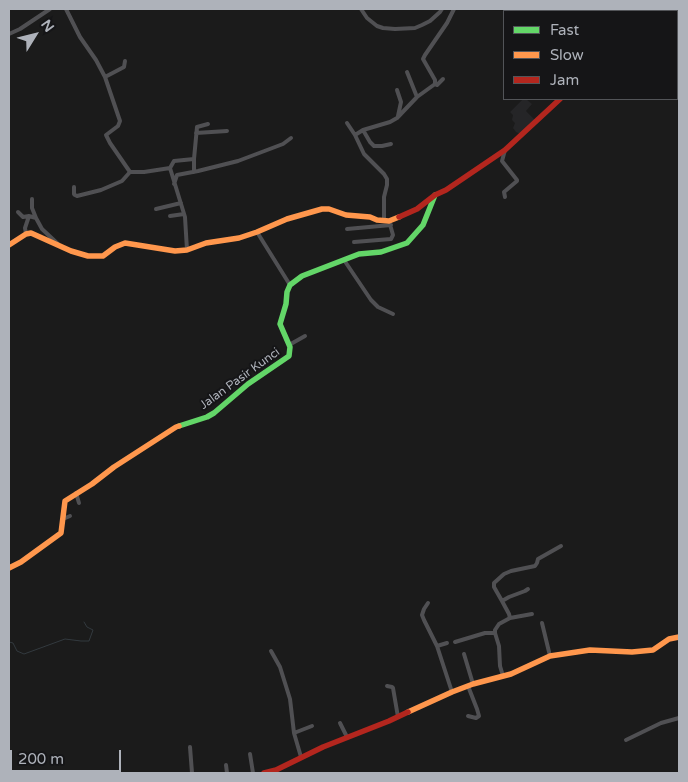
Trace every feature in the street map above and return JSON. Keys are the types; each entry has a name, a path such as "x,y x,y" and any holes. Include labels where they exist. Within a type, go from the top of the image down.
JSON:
{"street":[{"path":"9,34 50,9"},
{"path":"66,9 105,77 120,121 118,126 106,135 130,172"},
{"path":"361,9 376,26 395,29 415,28 430,21 442,9"},
{"path":"435,84 435,80 423,59 454,9"},
{"path":"105,77 124,67 125,60"},
{"path":"408,72 417,97"},
{"path":"355,135 363,130 397,118 417,97 435,84 438,85 443,79"},
{"path":"397,90 401,102 397,118"},
{"path":"348,229 388,222 417,209 435,195 446,190 505,150 559,100"},
{"path":"347,123 364,154 387,179 384,197 388,222 393,234 391,238 354,242"},
{"path":"194,172 197,127 208,124"},
{"path":"363,130 374,146 391,144"},
{"path":"196,133 227,131"},
{"path":"174,184 177,175 238,161 283,144 291,138"},
{"path":"505,150 502,161 517,180 504,192 505,197"},
{"path":"187,250 184,214 170,168 174,161 194,159"},
{"path":"74,187 74,194 77,196 101,190 122,181 130,172 170,168"},
{"path":"257,232 290,285 302,276 359,254 381,252 406,243 424,225 435,195"},
{"path":"32,199 32,208 42,229 59,246"},
{"path":"156,209 181,203"},
{"path":"9,244 26,234 35,234 59,246 88,256 102,256 125,243 175,251 187,250 206,243 236,239 287,219 322,209 388,222"},
{"path":"18,212 23,217 36,218"},
{"path":"170,216 184,214"},
{"path":"26,234 25,228 29,216"},
{"path":"344,260 371,300 378,307 393,314"},
{"name":"Jalan Pasir Kunci","path":"9,568 21,562 61,533 65,501 176,427 214,413 248,384 286,359 290,354 289,345 280,324 290,285"},
{"path":"289,345 305,336"},
{"path":"76,493 79,503"},
{"path":"63,519 70,516"},
{"path":"510,618 494,587 494,582 510,571 535,566 538,559 561,546"},
{"path":"502,601 526,592 528,589"},
{"path":"428,603 422,614 438,646 452,692"},
{"path":"503,676 495,630 499,624 510,618 532,614"},
{"path":"542,623 550,656"},
{"path":"455,642 482,634 495,633"},
{"path":"264,773 276,770 301,757 398,717 452,692 510,674 550,656 590,650 632,652 653,650 668,639 679,637"},
{"path":"438,646 448,643"},
{"path":"271,651 280,667 290,699 294,733 301,757"},
{"path":"464,654 479,716 476,718 468,716"},
{"path":"387,686 392,686 393,688 398,717"},
{"path":"626,740 661,722 679,718"},
{"path":"340,723 347,737"},
{"path":"294,733 312,726"},
{"path":"190,747 192,773"},
{"path":"250,754 253,773"},
{"path":"226,765 226,773"}],"shaded area":[{"path":"522,100 527,100 532,104 526,111 535,120 520,134 513,128 515,123 510,112"}],"waterway":[{"path":"9,642 13,643 17,651 24,654 65,639 89,641 93,630 87,627 84,622"}],"traffic: fast":[{"path":"179,426 214,413 248,384 289,356 290,347 280,324 290,285 302,276 359,254 381,252 407,243 423,225 435,195"}],"traffic: slow":[{"path":"9,245 26,234 31,233 71,251 88,256 103,256 115,247 125,243 175,251 187,250 206,243 239,238 287,219 322,209 329,209 346,215 370,217 377,220 389,221 399,217"},
{"path":"9,568 21,562 61,533 65,501 179,426"},
{"path":"408,712 452,692 473,684 511,674 550,656 590,650 632,652 653,650 669,639 679,637"}],"traffic: jam":[{"path":"399,217 417,209 435,195 446,190 505,150 559,100"},
{"path":"264,773 276,770 323,747 408,712"}]}
